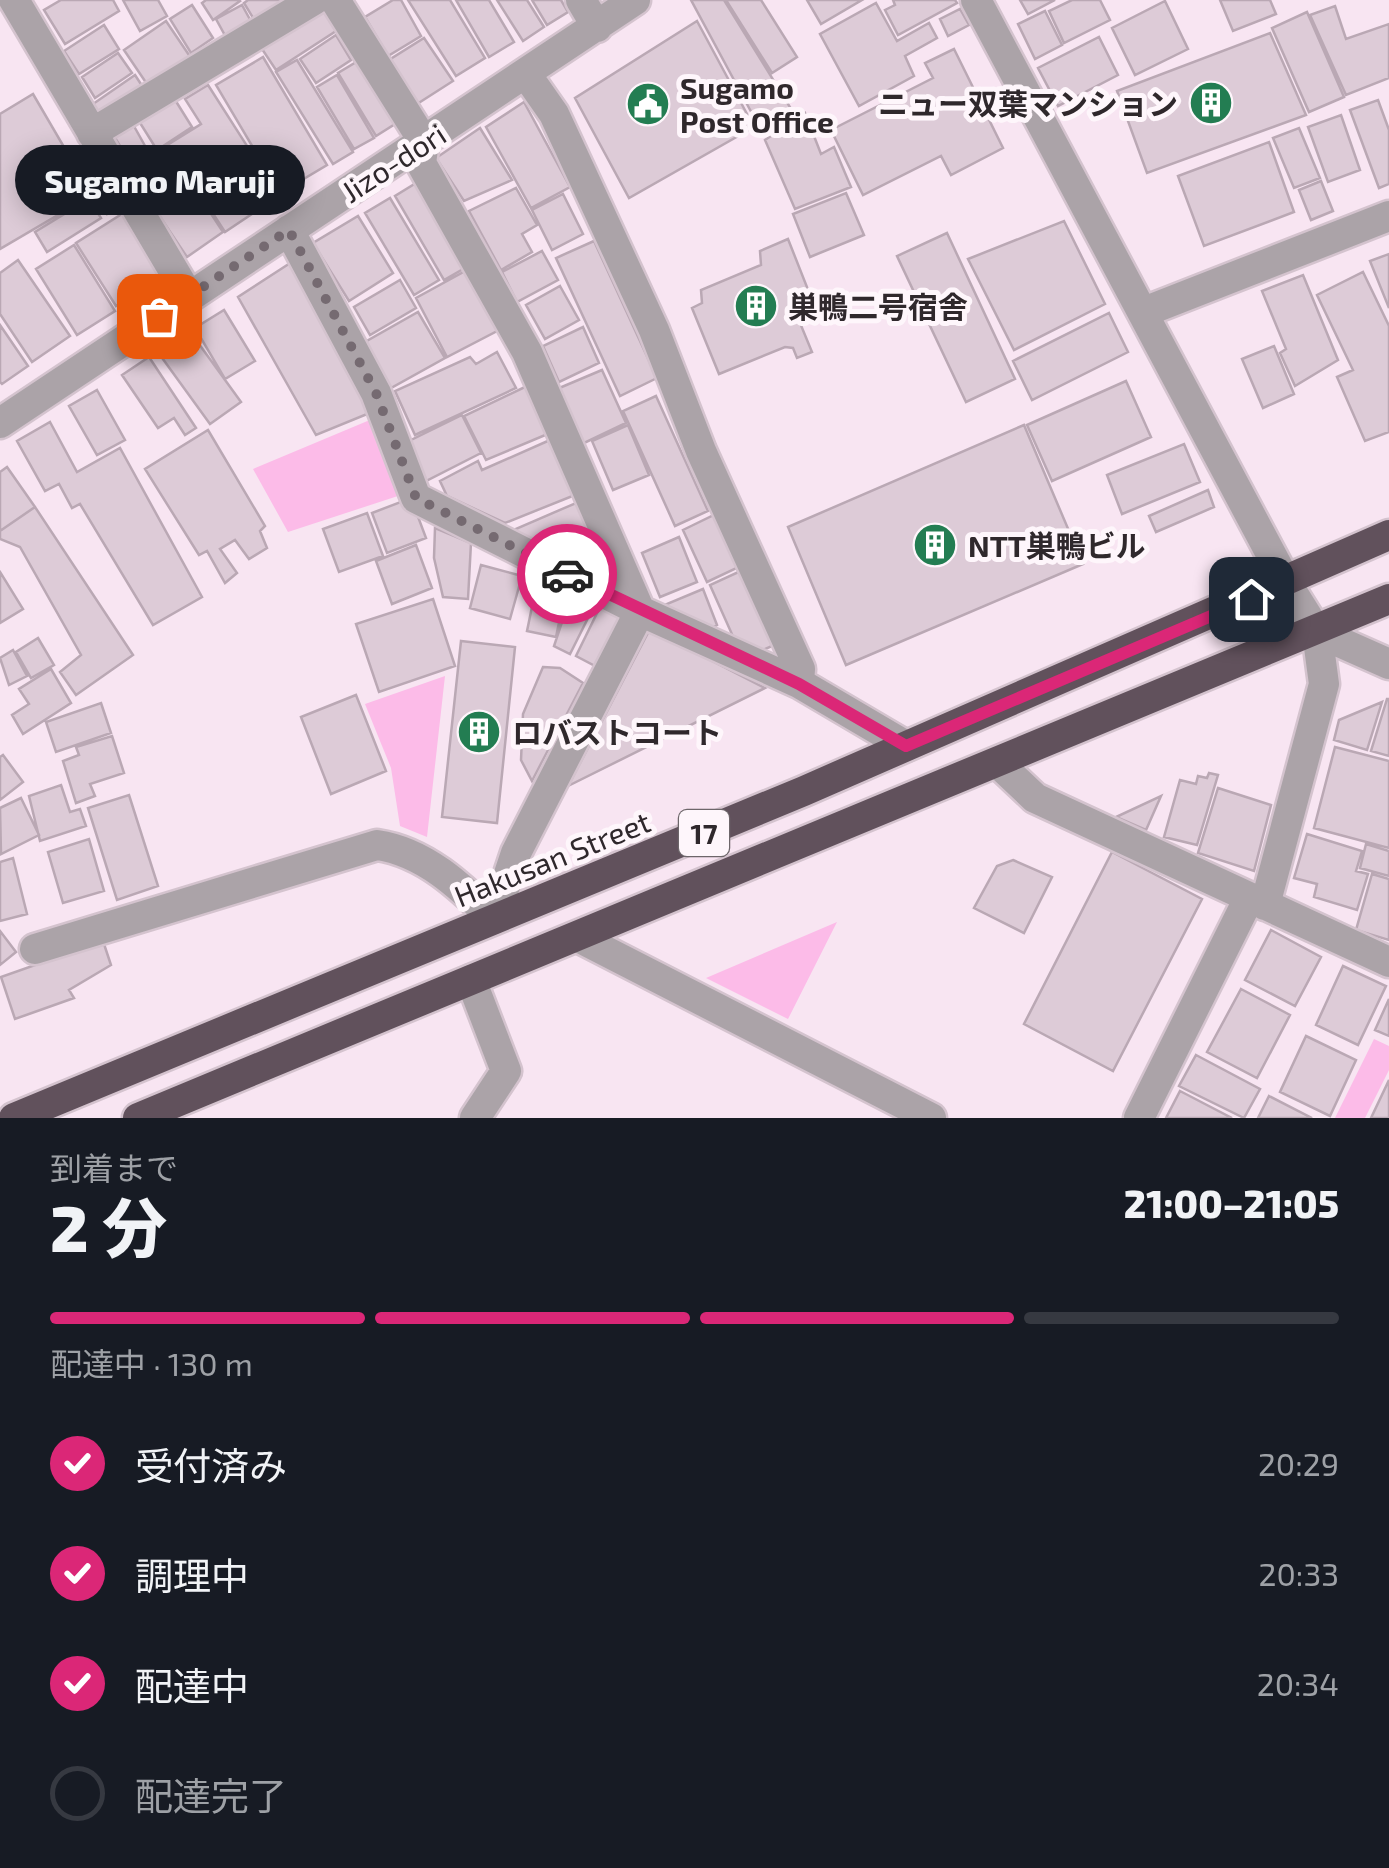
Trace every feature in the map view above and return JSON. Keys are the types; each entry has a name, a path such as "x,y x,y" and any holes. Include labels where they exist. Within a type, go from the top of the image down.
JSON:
{"highway":[{"name":"Hakusan Street","path":"14,1118 906,746 1287,584 1389,536"},
{"name":"17","path":"138,1118 1389,599"}],"street":[{"path":"92,133 314,0"},
{"path":"335,0 424,142 421,163 526,352 640,611"},
{"path":"581,0 597,27"},
{"name":"Jizo-dori","path":"0,423 635,0"},
{"path":"976,0 1287,584 1317,632 1324,684 1257,901 1139,1118"},
{"path":"21,2 188,296"},
{"path":"526,74 554,114 654,330 701,451 800,668 799,684"},
{"path":"1144,312 1389,216"},
{"path":"289,230 376,393 416,498 640,611 799,684 906,746"},
{"path":"35,948 377,845 391,847 452,878 494,920 516,854 640,611"},
{"path":"1317,632 1389,664"},
{"path":"998,764 1036,798 1389,962"},
{"path":"578,937 932,1118"},
{"path":"471,980 506,1071 474,1118"}],"shaded area":[{"path":"377,417 404,494 288,532 253,469"},
{"path":"445,676 427,837 400,826 391,768 365,704"},
{"path":"837,922 788,1019 706,978"},
{"path":"1374,1039 1389,1046 1389,1070 1365,1118 1335,1118"}],"building":[{"path":"61,0 113,0 119,11 65,44 44,10"},
{"path":"123,0 158,0 167,16 140,31"},
{"path":"307,0 255,21 244,3"},
{"path":"393,0 401,0 421,36 388,56 365,17"},
{"path":"408,0 450,0 485,58 456,76"},
{"path":"456,0 489,0 514,42 489,57"},
{"path":"497,0 527,0 544,27 523,41"},
{"path":"532,0 561,0 568,12 547,25"},
{"path":"691,0 724,0 793,112 762,132"},
{"path":"726,0 761,0 797,57 772,73"},
{"path":"807,0 862,0 821,24"},
{"path":"893,0 957,3 898,35 885,10 895,5"},
{"path":"1020,0 1055,0 1028,14"},
{"path":"1072,0 1100,0 1110,20 1064,43 1049,11"},
{"path":"1220,0 1270,0 1276,14 1233,31"},
{"path":"240,1 213,20 202,3"},
{"path":"1165,1 1188,49 1135,75 1112,28"},
{"path":"876,3 897,41 929,23 937,38 905,56 914,76 859,106 820,34"},
{"path":"192,5 213,38 191,53 170,19"},
{"path":"242,5 253,25 227,39 216,19"},
{"path":"1335,6 1346,39 1389,24 1389,78 1346,95 1310,15"},
{"path":"322,7 336,31 276,70 258,43"},
{"path":"960,9 969,25 948,36 940,19"},
{"path":"1045,11 1062,45 1035,59 1018,24"},
{"path":"1307,12 1344,97 1309,112 1272,28"},
{"path":"166,21 193,61 151,90 124,50"},
{"path":"697,21 754,127 629,198 575,98"},
{"path":"104,25 119,49 79,74 64,51"},
{"name":"ニュー双葉マンション","path":"1270,33 1306,115 1147,173 1117,91"},
{"path":"336,35 351,60 316,83 300,59"},
{"path":"1099,37 1118,75 1058,106 1038,68"},
{"path":"424,38 453,81 417,104 389,60"},
{"path":"954,49 1003,148 951,175 941,156 863,195 831,130 933,78 925,63"},
{"path":"118,53 132,73 95,98 82,77"},
{"path":"263,57 327,165 280,193 216,85"},
{"path":"297,60 353,152 333,164 276,72"},
{"path":"358,61 395,124 376,136 338,73"},
{"path":"135,75 148,95 106,123 93,104"},
{"path":"337,75 374,138 354,149 317,87"},
{"path":"208,85 279,196 225,232 184,169 172,177 156,152 201,124 185,99"},
{"path":"33,94 92,195 0,249 0,114"},
{"path":"172,95 192,127 157,150 137,118"},
{"path":"1378,100 1389,130 1389,184 1379,188 1350,110"},
{"path":"524,102 570,187 531,208 486,127"},
{"path":"805,113 821,154 834,147 851,187 795,209 765,140"},
{"path":"1341,115 1360,170 1328,182 1308,127"},
{"path":"130,119 154,162 136,173 111,131"},
{"path":"480,128 512,180 464,201 436,158"},
{"path":"1299,128 1320,178 1294,188 1273,138"},
{"path":"1269,142 1294,212 1204,246 1178,176"},
{"path":"157,161 171,183 148,197 135,175"},
{"path":"185,174 223,232 187,257 148,199"},
{"path":"421,180 470,265 444,280 395,196"},
{"path":"1321,181 1333,211 1311,220 1299,190"},
{"path":"516,188 537,225 522,234 532,252 501,270 469,211"},
{"path":"108,189 119,207 107,214 96,196"},
{"path":"846,193 864,235 810,257 793,214"},
{"path":"563,194 583,234 552,250 532,210"},
{"path":"390,198 439,280 414,295 365,213"},
{"path":"89,199 101,218 47,252 35,232"},
{"path":"125,212 165,274 116,306 76,243"},
{"path":"358,216 393,273 349,301 313,243"},
{"path":"1064,221 1105,304 1014,350 968,259"},
{"path":"947,233 1015,379 966,402 897,256"},
{"name":"巣鴨二号宿舎","path":"788,239 818,315 800,323 812,352 797,358 793,348 785,347 719,374 692,308 702,303 701,290 761,265 760,251"},
{"path":"594,241 657,378 620,396 556,258"},
{"path":"74,245 115,311 77,335 36,269"},
{"path":"542,251 558,280 517,302 502,272"},
{"path":"1389,254 1389,308 1370,261"},
{"path":"301,256 372,412 316,435 238,297"},
{"path":"18,260 70,336 32,362 0,314 0,273"},
{"path":"469,269 501,329 447,357 416,298"},
{"path":"1363,272 1389,326 1389,432 1365,441 1337,377 1353,370 1317,295"},
{"path":"1303,275 1338,360 1295,386 1280,353 1286,349 1262,291"},
{"path":"400,280 416,308 370,335 354,307"},
{"path":"560,286 579,320 545,339 526,305"},
{"path":"224,310 255,361 225,379 195,328"},
{"path":"418,312 445,358 391,388 365,342"},
{"path":"1109,313 1128,352 1032,400 1013,361"},
{"path":"0,325 28,366 2,384 0,382"},
{"path":"583,327 599,363 559,382 543,346"},
{"path":"191,333 241,402 210,424 160,355"},
{"path":"1274,346 1294,394 1263,408 1242,359"},
{"path":"497,352 516,388 415,435 395,391 470,357 476,364"},
{"path":"149,357 196,428 185,435 174,418 158,428 122,375"},
{"path":"602,370 626,423 582,444 557,389"},
{"path":"1126,381 1151,437 1052,481 1027,425"},
{"path":"527,386 550,433 486,460 464,416"},
{"path":"97,390 125,440 97,455 69,406"},
{"path":"656,396 708,511 675,526 623,411"},
{"path":"462,415 481,453 426,481 407,442"},
{"path":"50,422 77,472 120,448 202,597 153,625 80,504 72,508 59,484 45,491 17,441"},
{"path":"628,425 649,475 613,490 592,441"},
{"name":"NTT巣鴨ビル","path":"1024,425 1083,564 846,665 788,527"},
{"path":"208,430 265,526 260,531 267,548 249,559 235,540 220,549 237,573 225,583 207,551 199,555 145,469"},
{"path":"550,440 575,495 505,523 447,496 440,481 478,461 482,470"},
{"path":"1184,444 1200,482 1122,514 1107,475"},
{"path":"7,467 35,507 0,531 0,472"},
{"path":"1208,490 1214,507 1156,532 1149,516"},
{"path":"411,498 426,538 387,553 372,513"},
{"path":"576,503 611,571 597,574 511,531"},
{"path":"35,507 133,655 76,695 60,672 81,655 20,547 0,539 0,531"},
{"path":"367,513 383,556 339,572 323,529"},
{"path":"718,513 741,566 707,582 683,530"},
{"path":"435,528 471,543 468,599 443,597 434,558"},
{"path":"679,537 697,582 660,597 642,553"},
{"path":"416,545 432,588 392,604 376,561"},
{"path":"481,565 522,576 510,619 470,608"},
{"path":"745,569 779,643 763,650 735,641 710,585"},
{"path":"0,572 23,609 0,623"},
{"path":"538,578 567,584 556,637 527,631"},
{"path":"574,586 598,598 570,654 554,646"},
{"path":"703,589 717,625 710,629 662,606"},
{"path":"433,599 455,666 379,692 356,624"},
{"path":"602,603 626,615 599,668 576,656"},
{"path":"650,629 765,688 568,786"},
{"path":"38,638 54,665 31,678 16,652"},
{"name":"ロバストコート","path":"461,641 515,647 497,823 442,817"},
{"path":"13,650 27,676 9,685 0,658"},
{"path":"543,667 560,668 583,683 532,781 521,760 523,714"},
{"path":"51,669 71,703 23,734 12,715 29,704 19,689"},
{"path":"356,695 386,771 331,794 301,717"},
{"path":"1389,699 1389,756 1371,751"},
{"path":"1382,702 1367,750 1334,740 1339,720"},
{"path":"101,703 111,733 56,752 46,722"},
{"path":"112,736 124,773 90,784 95,796 76,803 63,761 79,755 76,747"},
{"path":"1335,747 1389,761 1389,848 1314,828"},
{"path":"3,755 23,782 0,800 0,757"},
{"path":"1209,773 1218,775 1197,845 1164,837 1180,780 1196,784 1198,776 1207,778"},
{"path":"61,785 70,812 80,809 86,826 40,841 29,796"},
{"path":"1218,788 1271,805 1254,871 1198,853"},
{"path":"129,795 158,886 117,900 88,808"},
{"path":"1161,796 1146,830 1116,817"},
{"path":"21,798 39,835 1,854 0,808"},
{"path":"1307,834 1362,851 1356,871 1368,874 1357,910 1314,897 1317,884 1294,878"},
{"path":"89,839 104,891 63,903 48,852"},
{"path":"1366,844 1389,851 1389,876 1360,868"},
{"path":"1112,852 1202,899 1113,1071 1024,1024"},
{"path":"13,858 27,914 0,921 0,862"},
{"path":"1013,860 1052,877 1024,933 974,908 997,866"},
{"path":"1372,874 1389,879 1389,940 1356,930"},
{"path":"1271,930 1321,957 1295,1006 1245,980"},
{"path":"0,931 16,952 0,965"},
{"path":"103,941 111,965 69,990 74,998 15,1019 1,977"},
{"path":"1343,966 1386,986 1358,1045 1316,1025"},
{"path":"1241,989 1290,1015 1257,1078 1207,1052"},
{"path":"1389,999 1389,1036 1375,1030"},
{"path":"1306,1036 1356,1060 1330,1116 1280,1092"},
{"path":"1196,1055 1260,1089 1244,1118 1179,1086"},
{"path":"1389,1080 1389,1118 1371,1118"},
{"path":"1180,1091 1232,1118 1166,1118"},
{"path":"1269,1096 1312,1118 1258,1118"}],"way so far":[{"path":"159,316 289,230 376,393 416,498 567,574"}],"place":[{"name":"ニュー双葉マンション","path":"1211,103"},
{"name":"Sugamo Post Office","path":"648,104"},
{"name":"巣鴨二号宿舎","path":"756,306"},
{"name":"Sugamo Maruji","path":"159,316"},
{"name":"NTT巣鴨ビル","path":"935,545"},
{"name":"ロバストコート","path":"479,732"}],"route":[{"path":"567,574 799,684 906,746 1251,599"}]}
